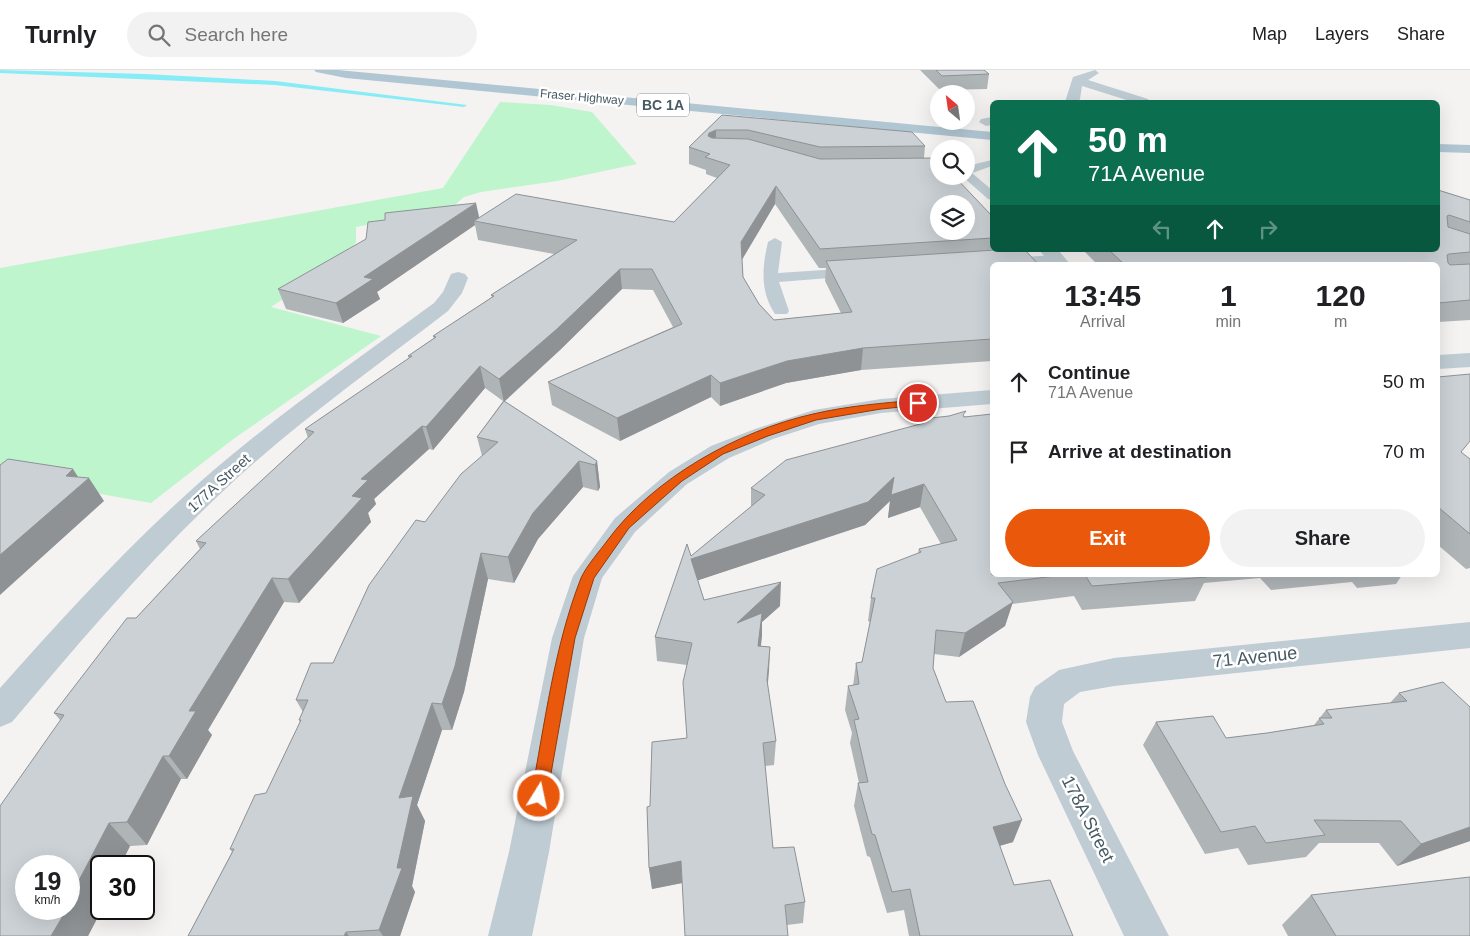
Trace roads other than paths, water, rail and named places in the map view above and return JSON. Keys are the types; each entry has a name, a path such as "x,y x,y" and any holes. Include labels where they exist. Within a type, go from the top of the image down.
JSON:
{"main road":[{"name":"Fraser Highway","path":"320,70 346,75 990,136"},
{"name":"Fraser Highway","path":"410,70 802,105"},
{"path":"1440,149 1469,159"}],"street":[{"path":"1077,80 1086,75 1104,70"},
{"path":"1074,100 1077,80"},
{"path":"1077,80 1138,100"},
{"name":"177A Street","path":"0,712 130,565 210,488 293,419 441,307 452,293 458,278"},
{"path":"1440,362 1470,360"},
{"path":"510,936 529,852 568,638 588,576 625,525 678,478 720,452 764,434 814,417 881,406 990,397"},
{"name":"71 Avenue","path":"1047,697 1071,680 1114,672 1470,635"},
{"name":"178A Street","path":"1047,697 1044,722 1056,755 1147,936"}],"lane":[{"path":"975,167 990,163"},
{"path":"975,181 990,194"},
{"path":"775,242 769,264 770,278 772,293 781,311"},
{"path":"1007,262 1055,258"},
{"path":"770,278 868,272"}],"waterway":[{"path":"0,71 275,83 464,105"}]}
